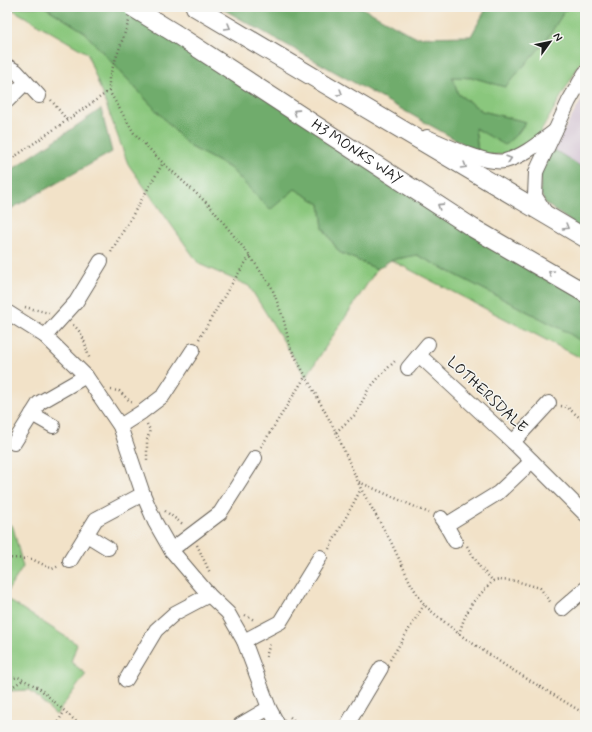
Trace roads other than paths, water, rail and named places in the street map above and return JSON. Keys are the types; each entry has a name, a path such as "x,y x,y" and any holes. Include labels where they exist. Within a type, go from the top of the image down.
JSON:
{"main road":[{"path":"194,7 585,238"},
{"name":"H3 MONKS WAY","path":"131,14 176,34 473,228 585,293"}],"street":[{"path":"7,66 16,71 38,96"},
{"path":"548,216 535,196 536,172 568,101 585,74"},
{"path":"7,101 26,82"},
{"path":"393,124 482,159 504,161 524,153 555,131"},
{"path":"45,336 76,302 101,261"},
{"path":"7,312 45,336 89,369 120,426 143,494 155,522 170,550 209,595 228,613 244,641 269,708 283,721"},
{"path":"408,368 428,344"},
{"path":"120,426 163,396 193,350"},
{"name":"LOTHERSDALE","path":"419,355 513,442 585,514"},
{"path":"14,443 39,402 89,369"},
{"path":"513,442 549,403"},
{"path":"32,414 53,426"},
{"path":"170,550 220,513 255,458"},
{"path":"455,541 443,522 498,493 532,461"},
{"path":"70,561 96,519 143,494"},
{"path":"87,535 108,548"},
{"path":"244,641 280,622 320,557"},
{"path":"562,609 585,589"},
{"path":"126,680 156,630 175,613 209,595"},
{"path":"347,725 381,668"},
{"path":"240,725 269,708"}]}
